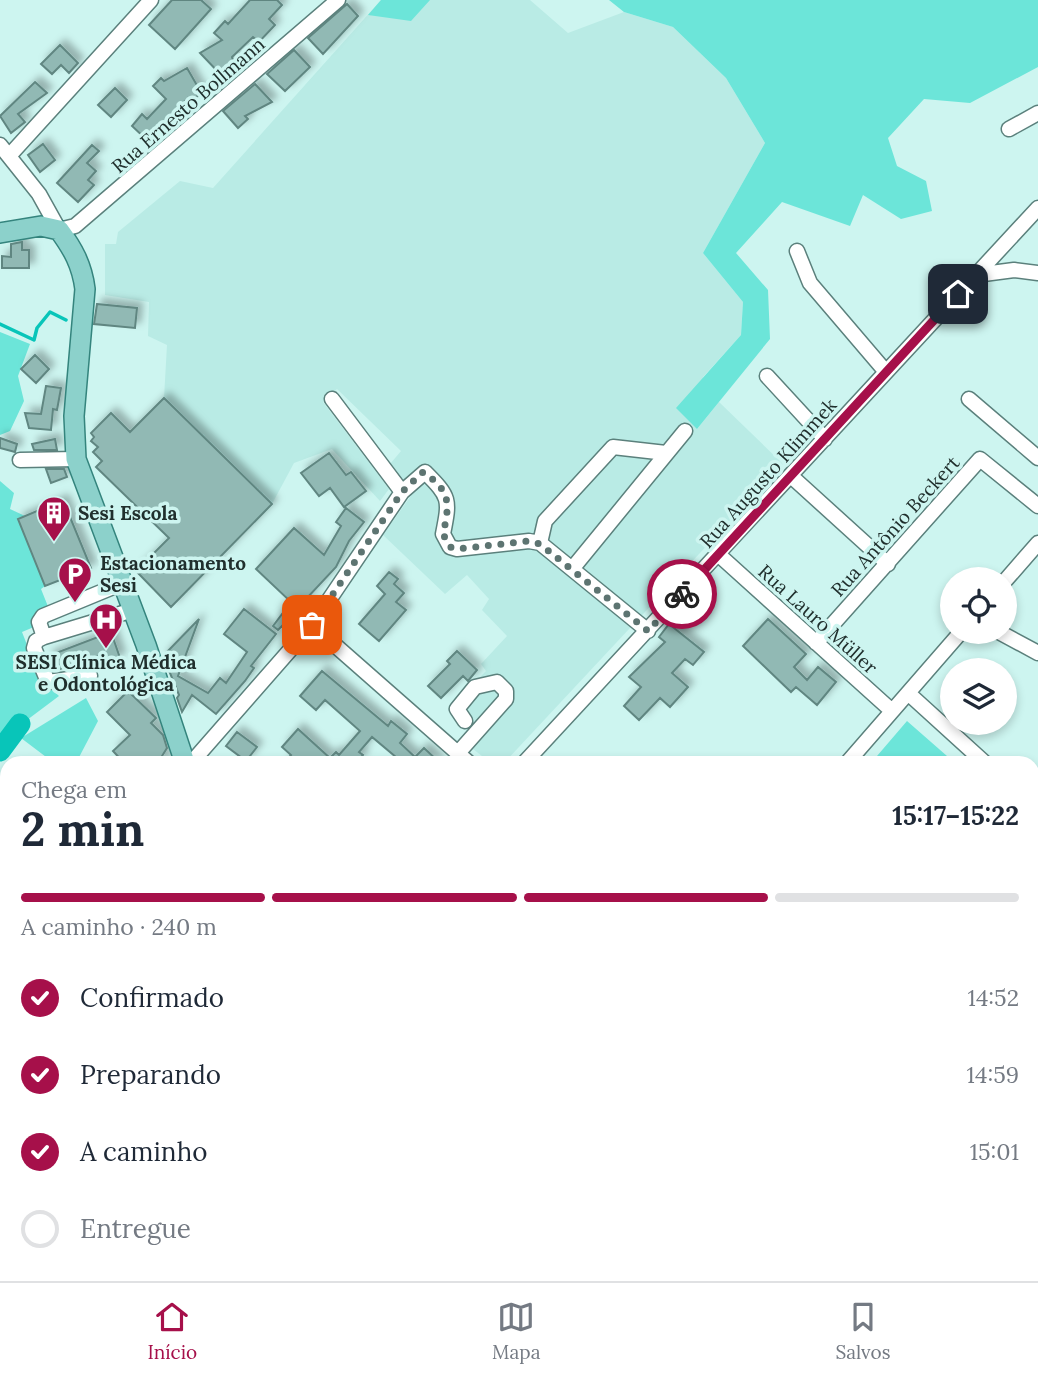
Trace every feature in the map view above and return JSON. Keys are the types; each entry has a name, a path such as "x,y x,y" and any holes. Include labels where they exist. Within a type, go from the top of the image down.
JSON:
{"main road":[{"path":"0,233 41,226 59,230 78,259 86,289 74,416 76,459 123,583 183,756"}],"street":[{"path":"59,230 39,194 5,151 150,0"},
{"name":"Rua Ernesto Bollmann","path":"59,230 82,222 338,0"},
{"path":"1009,129 1038,113"},
{"name":"Rua Augusto Klimmek","path":"531,756 1038,208"},
{"path":"797,251 810,283 887,372"},
{"path":"976,275 1014,270 1038,273"},
{"path":"767,376 825,439"},
{"path":"969,399 1038,458"},
{"path":"332,400 402,492"},
{"path":"572,569 685,431"},
{"path":"540,544 545,521 613,447 666,453"},
{"path":"20,460 76,459"},
{"name":"Rua Antônio Beckert","path":"816,643 980,459 1038,506"},
{"path":"197,756 312,625 402,492 423,472 444,491 449,506 443,534 450,547 457,549 529,541 540,544 648,631"},
{"path":"791,476 888,564"},
{"path":"1017,567 1038,543"},
{"name":"Rua Lauro Müller","path":"719,555 892,711"},
{"path":"44,638 39,622 43,616 123,583"},
{"path":"90,676 48,682 34,648 36,641 132,610"},
{"path":"312,625 462,756"},
{"path":"1017,642 1038,653"},
{"path":"853,756 951,644"},
{"path":"465,756 506,699 506,691 497,682 475,687 457,709 466,721"},
{"path":"908,693 977,756"}],"shaded area":[{"path":"381,0 530,0 568,33 624,12 673,27 726,78 765,143 703,253 743,302 741,335 703,377 697,429 719,402 783,464 511,756 482,756 464,742 469,713 460,698 486,671 481,664 507,636 482,610 489,599 467,575 445,594 383,535 413,493 385,470 401,451 337,389 323,402 389,489 380,501 332,449 294,463 272,504 164,398 167,345 148,336 149,302 105,295 105,244 116,244 118,232 180,181 213,188"},
{"path":"381,0 430,0 411,21 368,15"},
{"path":"609,0 1038,0 1038,67 970,103 924,99 888,138 897,166 926,181 932,211 901,219 863,195 850,226 782,202 736,253 768,290 770,339 697,429 676,408 741,335 743,302 703,253 765,143 726,78 673,27 624,12"},
{"path":"0,332 30,344 18,376 24,401 10,431 0,435"},
{"path":"0,481 14,493 10,509 25,516 18,519 45,586 41,589 53,619 22,632 40,678 59,696 3,738 0,736"},
{"path":"86,698 98,721 80,756 45,756 21,738"},
{"path":"907,721 947,756 877,756"}],"building":[{"path":"172,0 201,0 211,9 175,49 149,25"},
{"path":"250,0 277,0 282,5 269,19 275,25 259,42 253,37 232,57 234,64 222,76 200,53 222,40 214,33 225,21 228,24"},
{"path":"347,4 358,16 323,54 308,38"},
{"path":"60,45 78,63 69,73 61,65 52,74 41,64"},
{"path":"294,50 310,67 285,91 267,74"},
{"path":"187,68 202,94 190,100 188,98 147,140 132,126 142,114 147,119 166,99 153,86 161,78 164,81"},
{"path":"35,82 47,93 18,114 25,122 11,133 0,116"},
{"path":"255,84 272,102 245,116 248,119 238,128 223,111"},
{"path":"115,88 127,100 111,117 98,105"},
{"path":"43,144 55,160 40,172 28,155"},
{"path":"92,145 99,151 87,163 96,171 88,180 94,185 78,202 57,183"},
{"path":"22,242 22,250 29,250 29,268 2,268 2,256 11,257 11,244"},
{"path":"97,304 137,308 135,328 94,324"},
{"path":"35,355 49,369 36,383 21,369"},
{"path":"46,386 61,388 57,410 53,409 51,430 29,428 25,413 41,414"},
{"path":"164,398 272,504 171,607 136,571 169,538 96,467 102,461 93,452 98,447 91,441 94,437 91,433 111,413 130,432"},
{"path":"0,438 17,444 15,452 0,448"},
{"path":"55,439 57,450 34,450 32,444"},
{"path":"329,453 346,475 351,472 366,491 344,507 330,488 319,496 301,473"},
{"path":"46,469 64,469 67,477 51,483"},
{"name":"Sesi Escola","path":"63,500 91,568 45,586 18,519"},
{"path":"346,508 364,522 349,541 336,567 292,614 295,617 285,629 282,626 278,630 273,626 291,602 256,569 294,528 324,555 341,526 336,522"},
{"path":"389,572 398,579 394,584 404,593 396,602 406,610 379,641 359,624 385,594 377,586"},
{"path":"244,609 276,634 251,666 254,668 245,681 216,714 192,695 182,712 177,698 179,695 163,656 199,619 178,676 208,693 220,678 226,683 247,652 224,634"},
{"path":"768,619 806,654 794,667 807,680 818,667 836,682 817,705 796,687 791,692 743,646"},
{"path":"669,624 704,652 693,665 685,659 672,673 688,687 670,707 660,698 639,720 624,706 641,687 629,677 665,642 659,637"},
{"path":"111,632 120,658 101,665 98,656 54,671 48,656"},
{"path":"457,651 477,670 468,681 463,676 441,698 428,686 450,664 447,661"},
{"path":"322,671 388,726 391,721 407,734 400,743 414,756 395,756 372,737 359,752 362,756 332,756 336,752 339,755 360,731 325,700 316,710 300,696"},
{"path":"128,691 156,718 151,723 163,735 167,748 162,756 118,756 113,751 130,735 107,712"},
{"path":"298,729 328,756 290,756 282,747"},
{"path":"237,732 257,747 250,756 239,756 226,746"},
{"path":"424,748 433,756 416,756"}],"waterway":[{"path":"0,324 34,340 37,328 50,312 66,320"},
{"path":"0,751 20,724"}],"way so far":[{"path":"312,625 402,492 423,472 448,497 449,506 443,534 450,547 457,549 529,541 540,544 648,631 682,594"}],"place":[{"name":"Sesi Escola","path":"54,543"},
{"name":"Estacionamento Sesi","path":"75,604"},
{"name":"SESI Clínica Médica e Odontológica","path":"106,650"}],"route":[{"path":"682,594 958,294"}]}
